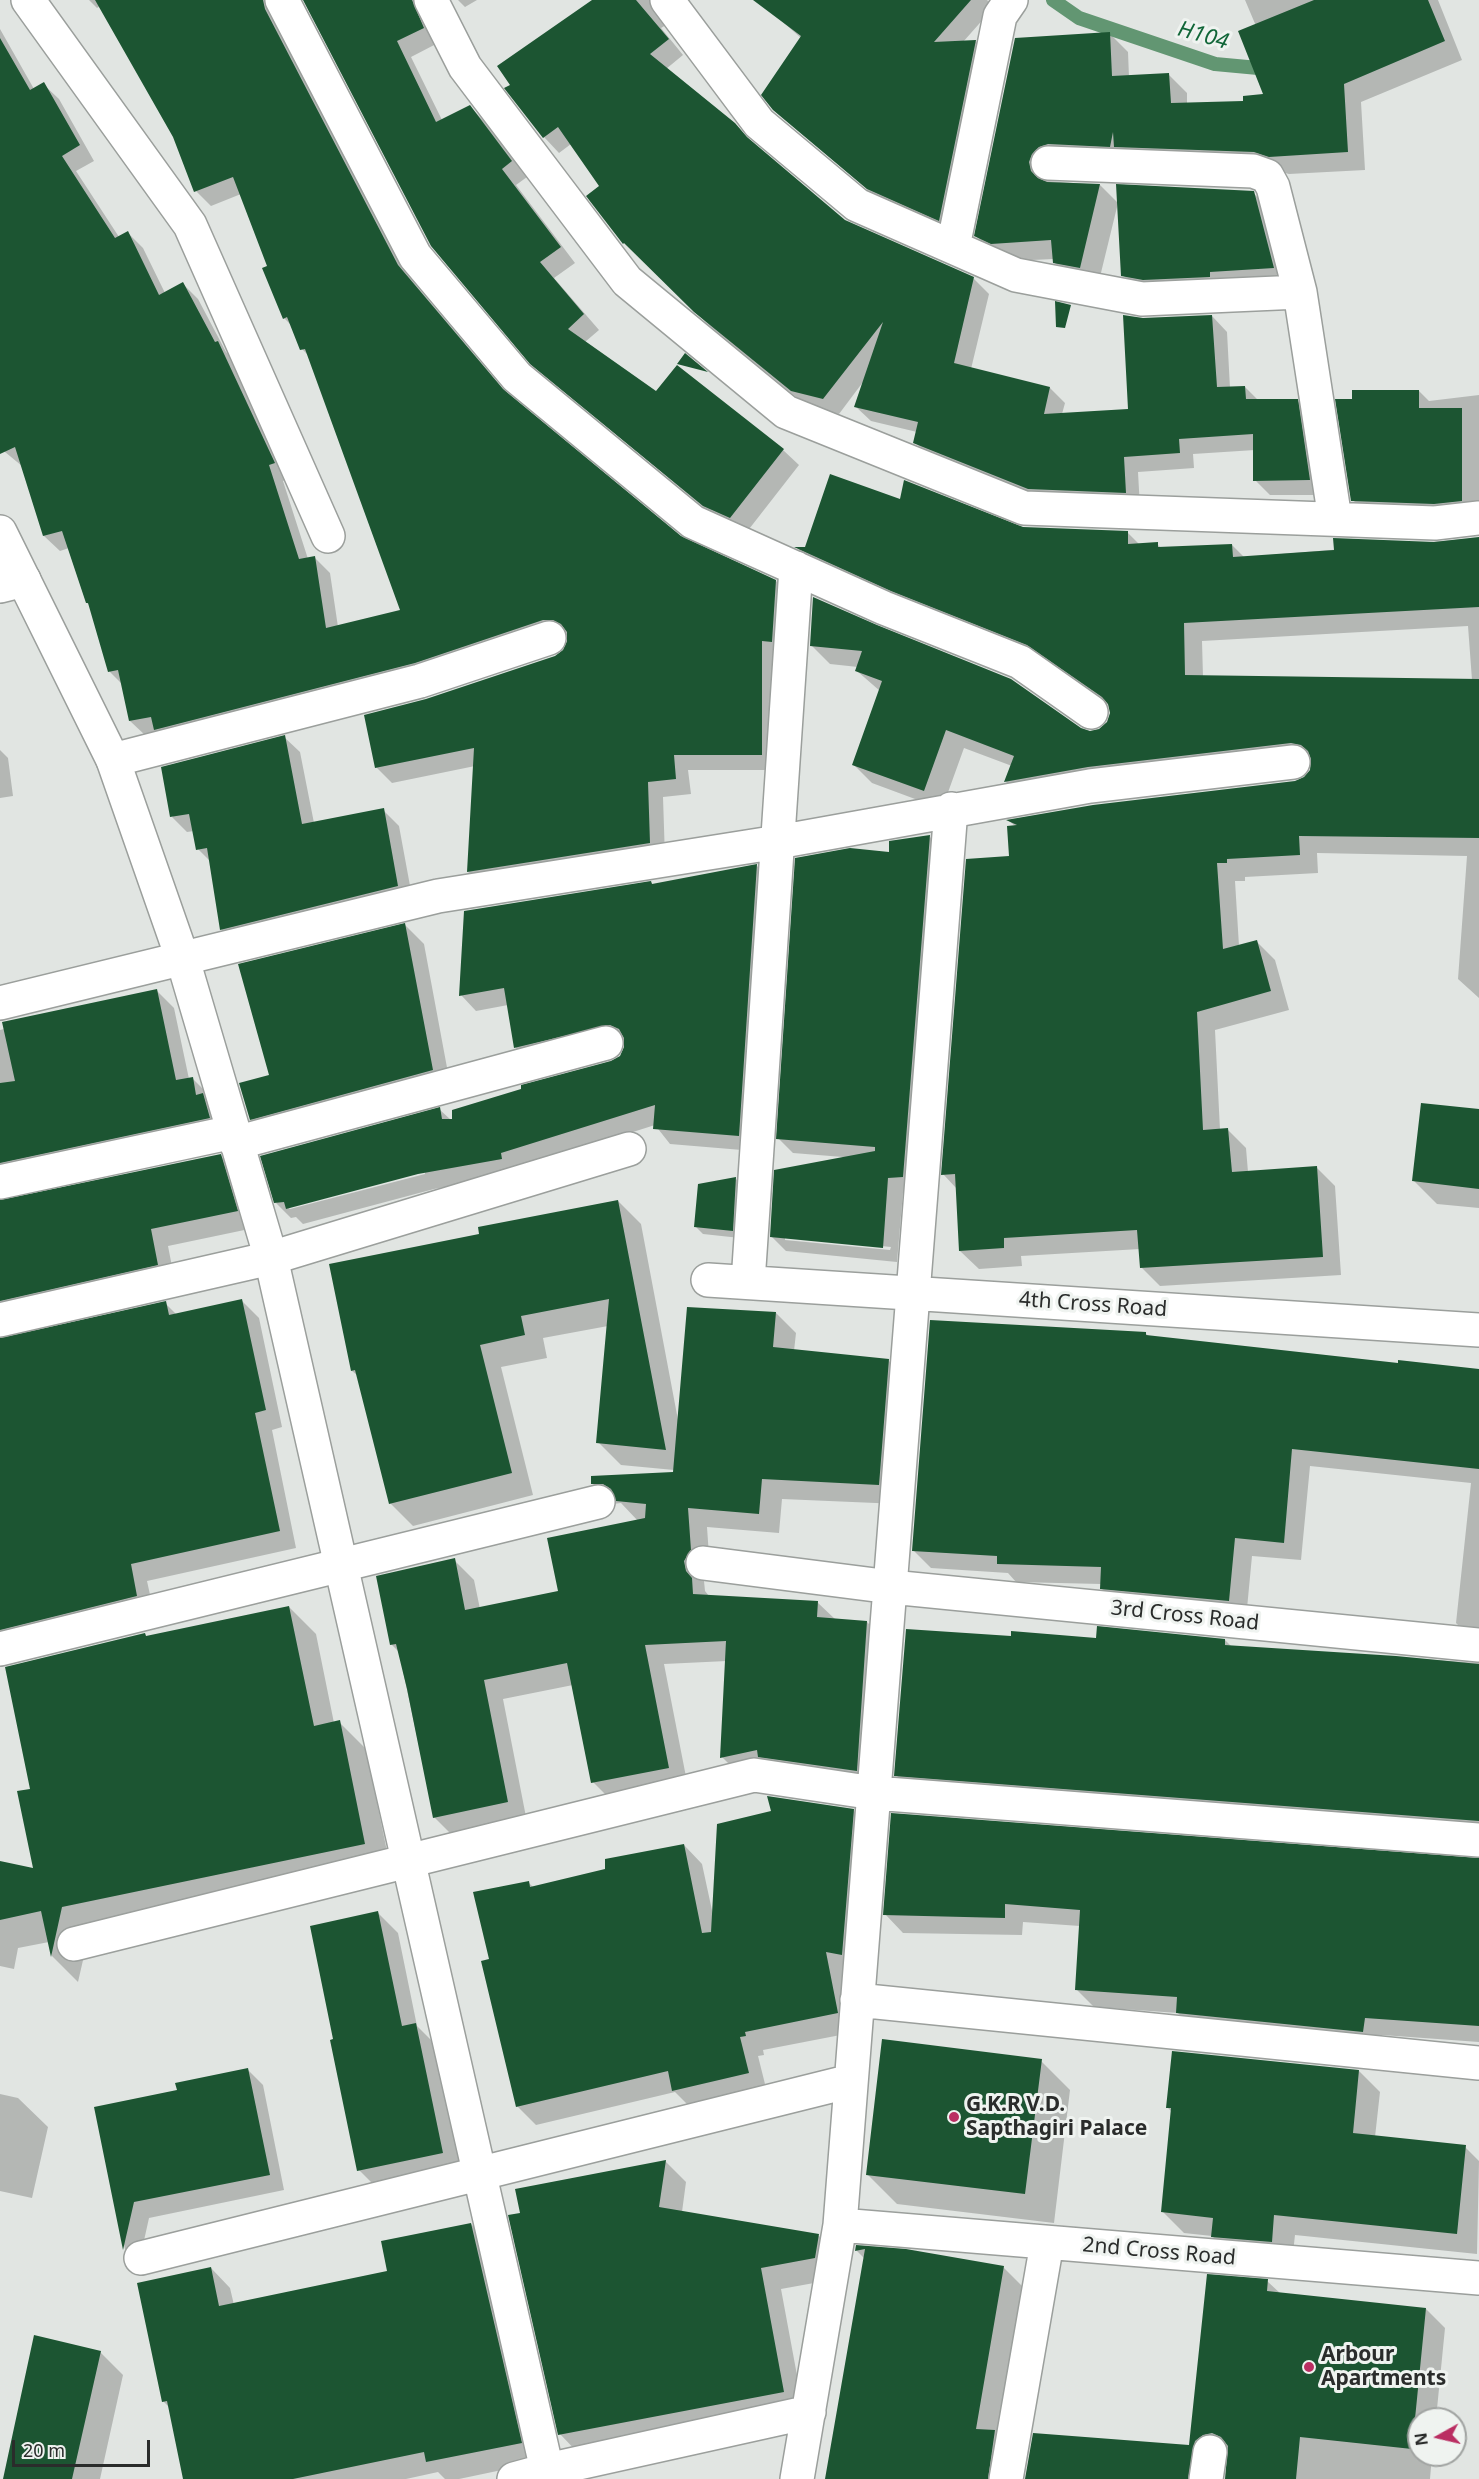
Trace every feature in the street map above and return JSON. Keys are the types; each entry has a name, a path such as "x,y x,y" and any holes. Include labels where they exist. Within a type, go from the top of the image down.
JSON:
{"street":[{"path":"28,0 190,225 328,536"},
{"path":"282,0 415,256 517,377 693,522 884,608 1020,662 1091,712"},
{"path":"432,0 465,67 627,281 786,412 1024,508 1435,523 1479,518"},
{"path":"667,0 759,123 857,205 1016,275 1142,299 1300,292"},
{"path":"953,247 1000,16 1011,0"},
{"path":"1048,163 1253,171 1267,176 1273,187 1300,292 1335,519"},
{"path":"0,532 12,583 113,760 183,960 271,1258 548,2470"},
{"path":"748,1282 796,568"},
{"path":"113,760 420,681 549,638"},
{"path":"0,1003 438,896 778,842 951,809 1090,786 1293,762"},
{"path":"797,2479 840,2225 951,809"},
{"path":"0,1182 234,1137 606,1043"},
{"path":"0,1320 271,1258 629,1149"},
{"name":"4th Cross Road","path":"708,1280 1479,1330"},
{"path":"0,1649 341,1563 598,1502"},
{"name":"3rd Cross Road","path":"703,1563 891,1587 1479,1645"},
{"path":"75,1944 409,1863 754,1775 874,1793 1479,1840"},
{"path":"857,2000 1479,2063"},
{"path":"141,2258 851,2081"},
{"name":"2nd Cross Road","path":"840,2225 1479,2278"},
{"path":"1006,2479 1047,2243"},
{"path":"514,2479 809,2412"}],"building":[{"path":"95,0 263,0 265,9 398,265 503,389 681,536 776,580 772,642 762,641 762,755 674,755 676,779 648,782 650,843 467,872 474,748 375,768 364,715 426,699 555,656 563,650 567,641 567,632 561,624 553,620 543,620 415,663 154,730 151,717 129,721 118,670 108,672 88,603 86,603 62,531 43,536 15,447 0,454 0,38 30,90 44,82 80,145 62,156 115,238 128,231 159,295 183,282 215,342 218,341 275,463 269,465 299,559 315,556 326,628 400,610 305,349 300,350 287,317 283,319 262,268 267,266 233,177 194,192 173,137"},
{"path":"303,0 412,0 424,28 397,41 436,122 470,105 512,161 502,169 561,247 540,262 584,314 568,329 656,391 677,365 784,449 730,518 703,506 530,364 431,246"},
{"path":"592,0 636,0 669,39 650,54 735,123 747,137 845,220 974,277 954,363 1050,387 1044,414 1128,409 1123,315 1143,318 1212,315 1217,387 1245,386 1246,399 1298,399 1310,480 1253,481 1253,434 1179,439 1180,453 1124,457 1126,493 1028,489 913,443 918,422 854,407 883,322 823,399 791,391 694,312 623,244 586,196 599,186 558,127 543,138 504,88 510,85 497,66"},
{"path":"753,0 971,0 934,42 976,40 939,221 867,189 773,110 761,95 801,36"},
{"path":"1314,0 1428,0 1445,41 1344,84 1348,152 1269,157 1254,152 1114,147 1113,132 1110,147 1048,144 1039,147 1032,154 1029,162 1031,171 1038,178 1047,182 1100,184 1080,268 1053,263 1051,240 991,244 974,236 1015,38 1110,32 1112,76 1169,73 1171,103 1243,101 1243,96 1263,94 1238,31"},
{"path":"1116,184 1254,191 1274,268 1210,272 1210,277 1143,280 1121,276"},
{"path":"1055,301 1071,305 1065,328 1056,327"},
{"path":"685,353 708,372 677,364"},
{"path":"1352,390 1419,390 1419,408 1462,408 1462,501 1434,504 1351,501 1335,399 1352,399"},
{"path":"830,474 900,499 904,480 1023,527 1128,531 1128,544 1158,542 1158,547 1232,544 1233,557 1334,550 1333,538 1434,542 1479,537 1479,607 1184,623 1185,675 1479,679 1479,838 1299,836 1300,855 1227,859 1227,863 1217,863 1223,949 1257,940 1271,991 1197,1012 1203,1130 1228,1128 1232,1172 1317,1166 1323,1257 1140,1268 1137,1230 1004,1238 1004,1248 959,1251 955,1174 941,1175 966,859 1009,856 1007,826 1017,825 1006,820 1093,805 1295,781 1304,777 1310,770 1311,759 1308,751 1301,745 1291,743 1088,767 1004,782 1014,756 946,730 924,791 852,765 882,681 855,671 862,651 810,646 813,597 1011,679 1081,728 1090,731 1099,729 1107,722 1110,713 1108,704 1102,697 1027,645 891,591 794,547 805,547"},
{"path":"285,735 302,824 384,808 398,886 220,930 207,848 196,850 189,814 170,817 161,767"},
{"path":"930,835 903,1177 888,1178 883,1248 770,1237 774,1170 875,1151 875,1147 776,1139 795,858 850,848 889,852 889,841"},
{"path":"757,864 739,1136 653,1129 655,1105 501,1153 502,1159 418,1174 286,1209 284,1202 274,1203 260,1156 440,1107 442,1119 452,1119 452,1110 521,1089 521,1085 611,1061 620,1056 624,1047 624,1038 619,1029 610,1025 514,1048 504,988 459,996 464,911 651,881 652,884"},
{"path":"405,923 433,1070 250,1120 239,1083 269,1075 238,964"},
{"path":"157,989 176,1080 193,1077 196,1095 203,1093 210,1118 0,1163 0,1083 15,1081 2,1022"},
{"path":"1421,1103 1479,1109 1479,1189 1412,1181"},
{"path":"221,1154 238,1211 151,1229 158,1265 0,1301 0,1200"},
{"path":"736,1177 733,1231 694,1227 698,1184"},
{"path":"618,1200 666,1450 596,1443 609,1299 521,1316 525,1335 480,1345 512,1473 389,1504 355,1370 351,1371 329,1264 479,1234 478,1227"},
{"path":"242,1299 266,1410 255,1413 280,1531 131,1564 137,1596 0,1630 0,1338 166,1301 169,1315"},
{"path":"687,1307 776,1312 773,1347 889,1359 879,1485 762,1479 759,1514 688,1508 691,1550 684,1561 686,1571 692,1578 693,1594 818,1601 817,1617 867,1621 857,1771 758,1757 757,1750 720,1758 726,1641 645,1645 669,1768 591,1783 567,1663 484,1680 508,1802 433,1818 407,1689 396,1644 390,1645 376,1576 455,1558 465,1610 558,1591 547,1538 645,1518 646,1504 616,1501 611,1489 603,1484 591,1484 591,1476 673,1472"},
{"path":"930,1320 1146,1332 1146,1335 1398,1363 1398,1360 1479,1369 1479,1469 1292,1449 1284,1543 1235,1538 1229,1601 1100,1589 1101,1567 997,1564 997,1556 912,1551"},
{"path":"289,1606 314,1726 340,1720 365,1844 62,1907 51,1957 41,1911 0,1920 0,1861 33,1868 17,1791 30,1789 5,1667 145,1633 146,1636"},
{"path":"1097,1626 1225,1639 1225,1645 1479,1664 1479,1821 894,1776 906,1629 1011,1636 1011,1631 1096,1638"},
{"path":"767,1796 854,1809 842,1955 826,1952 838,2013 745,2032 746,2036 740,2037 749,2073 672,2091 668,2071 516,2107 481,1961 489,1959 473,1892 529,1881 530,1887 605,1869 605,1859 684,1844 702,1933 711,1932 717,1824 771,1811"},
{"path":"891,1813 1479,1858 1479,2026 1365,2018 1363,2032 1176,2013 1177,1997 1075,1990 1080,1910 1005,1904 1005,1918 883,1915"},
{"path":"378,1911 402,2026 416,2023 443,2153 357,2171 330,2040 333,2039 310,1926"},
{"name":"G.K.R V.D. Sapthagiri Palace","path":"882,2039 1042,2059 1025,2194 866,2175"},
{"path":"1172,2051 1359,2070 1353,2133 1466,2145 1457,2234 1274,2215 1272,2242 1211,2237 1213,2218 1161,2212 1171,2108 1166,2108"},
{"path":"248,2068 270,2175 134,2202 123,2250 94,2107 177,2090 175,2083"},
{"path":"666,2160 659,2207 819,2234 815,2258 761,2268 784,2392 558,2435 508,2215 520,2213 515,2189"},
{"path":"471,2223 522,2443 426,2462 424,2452 293,2479 183,2479 167,2401 162,2402 137,2283 211,2267 219,2306 387,2271 381,2241"},
{"path":"856,2245 906,2249 1004,2266 976,2429 995,2430 988,2479 825,2479 865,2249 855,2251"},
{"name":"Arbour Apartments","path":"1207,2274 1268,2279 1267,2291 1426,2308 1416,2407 1407,2407 1407,2448 1300,2437 1296,2479 1225,2479 1228,2446 1221,2437 1212,2433 1203,2435 1195,2441 1188,2479 1025,2479 1033,2433 1189,2445"},
{"path":"34,2335 101,2351 72,2479 3,2479"}],"waterway":[{"name":"H104","path":"1053,0 1079,18 1215,64 1269,69"}],"place":[{"name":"G.K.R V.D. Sapthagiri Palace","path":"954,2117"},
{"name":"Arbour Apartments","path":"1309,2367"}]}
